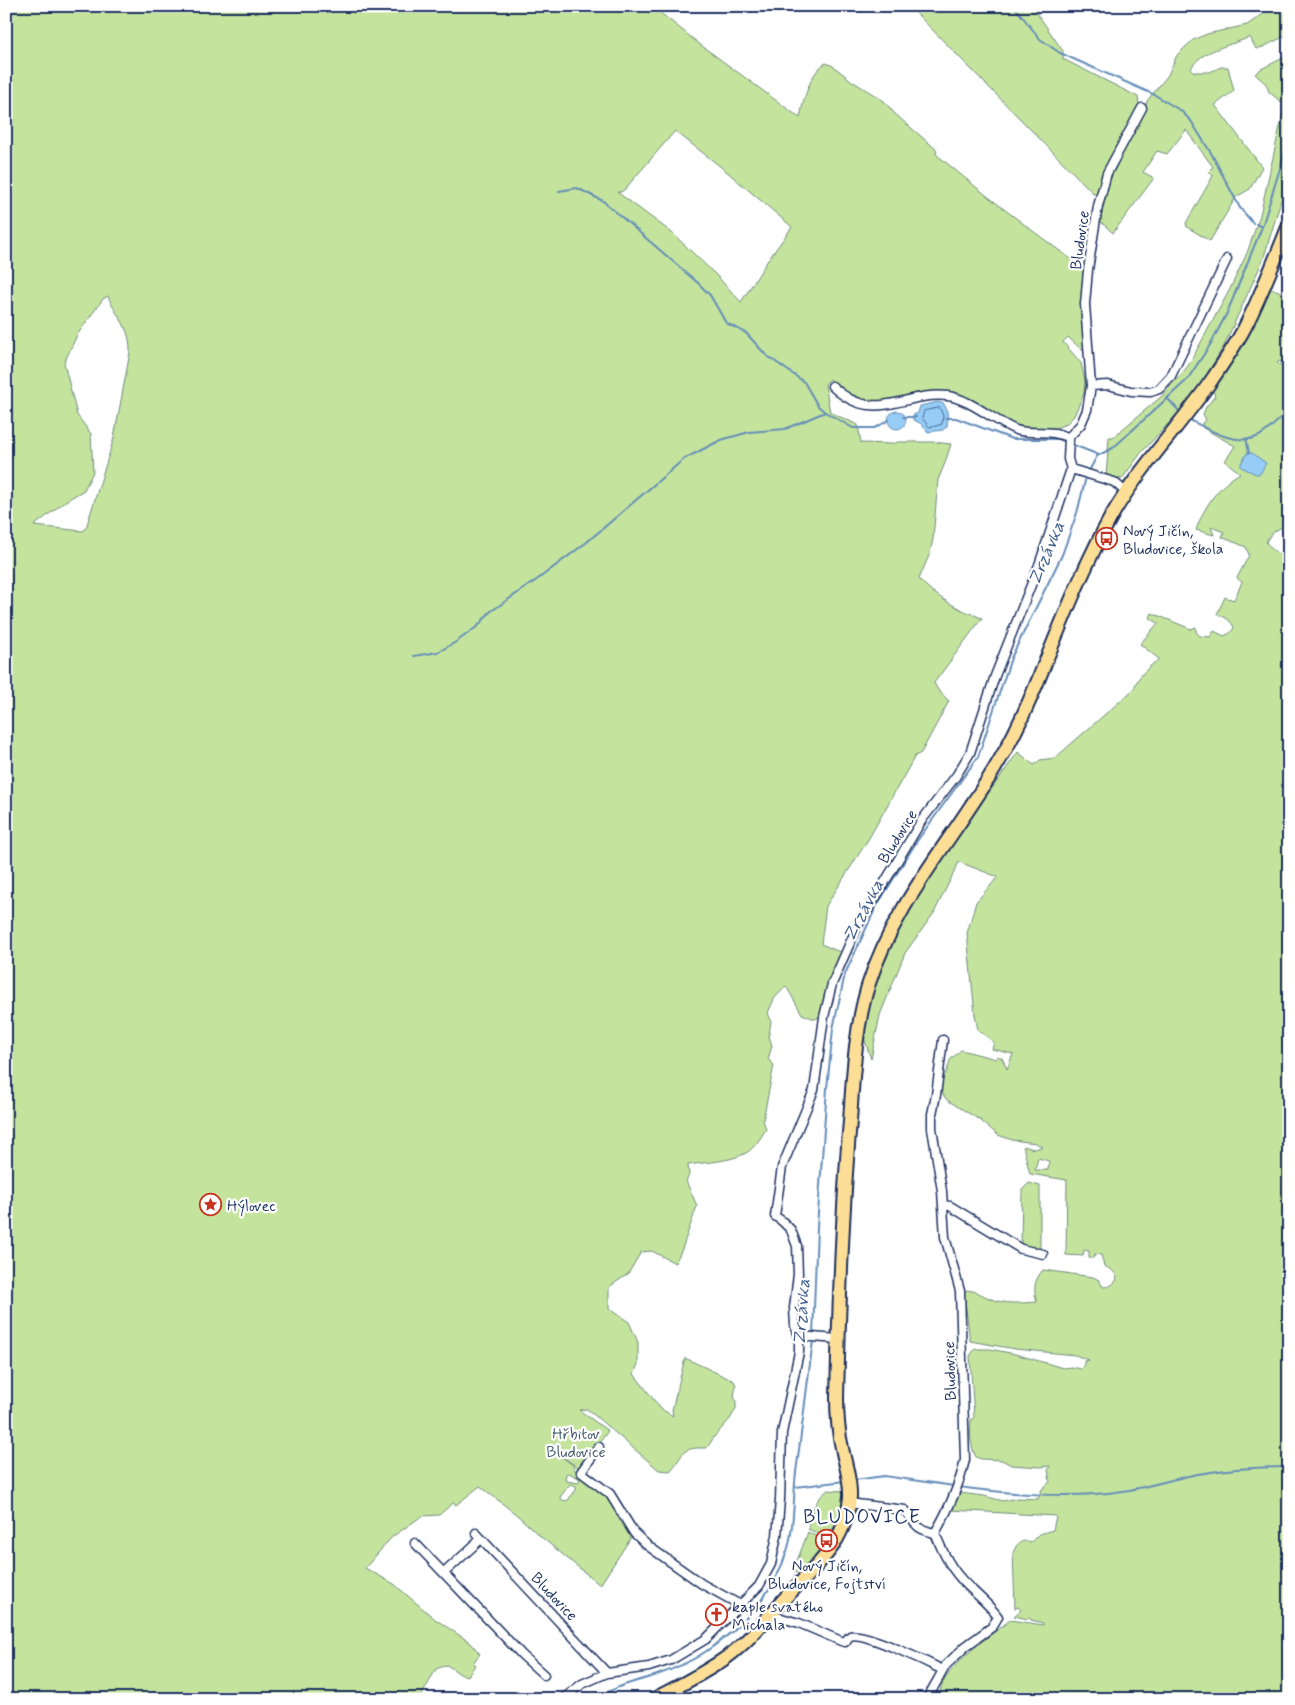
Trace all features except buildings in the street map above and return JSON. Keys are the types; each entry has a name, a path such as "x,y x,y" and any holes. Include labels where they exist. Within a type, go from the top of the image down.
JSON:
{"main road":[{"path":"654,1699 727,1657 751,1636 834,1545 844,1526 849,1503 849,1480 837,1420 838,1339 847,1153 861,1022 871,979 886,942 909,899 980,794 1005,753 1031,698 1083,572 1108,523 1127,493 1209,384 1228,355 1247,323 1289,225"}],"street":[{"name":"Bludovice","path":"563,1699 582,1684 607,1673 649,1667 671,1660 706,1639 759,1586 771,1564 777,1536 782,1433 802,1336 795,1326 794,1308 798,1274 797,1246 790,1230 775,1216 782,1167 814,1090 824,1017 832,984 857,927 922,820 956,776 970,753 995,676 1074,470 1068,459 1069,437 1081,424 1087,410 1091,386 1085,304 1098,206 1107,173 1142,108"},
{"path":"1091,386 1108,385 1131,391 1150,392 1159,389 1170,376 1227,259"},
{"path":"832,386 842,395 867,405 887,405 933,396 950,397 970,404 988,416 1018,430 1054,433 1069,437"},
{"path":"1074,470 1114,482 1127,493"},
{"name":"Bludovice","path":"935,1532 948,1511 961,1480 965,1460 960,1292 945,1237 943,1205 932,1128 932,1114 943,1040"},
{"path":"943,1205 950,1206 1022,1249 1043,1254"},
{"path":"802,1336 838,1339"},
{"path":"599,1447 581,1472 610,1494 634,1533 648,1546 702,1584 742,1605"},
{"path":"849,1503 905,1510 921,1530 935,1532 945,1558 967,1585 988,1604 998,1617 992,1628 966,1646 946,1665 927,1699"},
{"name":"Bludovice","path":"444,1573 478,1536 607,1673"},
{"path":"415,1543 522,1655 544,1675"},
{"path":"772,1614 841,1641 845,1642 849,1637 853,1636 877,1641 943,1670"}],"green space":[{"name":"Hřbitov Bludovice","path":"6,6 652,6 702,46 800,118 808,88 816,73 826,63 833,66 852,81 884,101 895,114 937,150 936,154 1010,214 1086,270 1082,303 1085,352 1068,337 1063,342 1081,363 1085,381 1084,393 1074,416 1066,424 1056,428 1030,429 1017,426 962,396 872,403 854,398 840,389 830,379 825,384 830,412 858,425 861,443 932,442 951,444 938,480 930,553 919,579 932,592 948,602 982,618 934,683 949,701 921,753 915,756 869,838 826,906 821,944 842,953 819,1017 815,1019 802,1014 786,986 774,999 768,1013 771,1020 769,1036 772,1046 768,1059 774,1065 763,1120 766,1129 755,1145 746,1153 725,1160 688,1165 689,1175 686,1181 697,1206 675,1263 652,1251 641,1252 628,1274 609,1287 609,1309 629,1322 638,1342 638,1364 634,1374 661,1409 673,1416 672,1410 685,1358 734,1381 736,1385 734,1396 736,1409 707,1448 687,1450 670,1471 659,1470 587,1409 579,1410 608,1431 580,1469 549,1447 573,1465 574,1469 603,1493 613,1505 630,1535 630,1539 600,1585 480,1486 456,1505 453,1503 439,1515 422,1516 392,1537 365,1568 394,1584 435,1619 471,1643 480,1654 473,1663 475,1665 468,1676 460,1674 447,1665 436,1669 421,1697 412,1695 398,1699 6,1699","holes":["675,131 792,227 741,302 671,232 617,192 625,189","108,296 125,328 128,335 130,352 114,438 86,528 83,531 34,526 67,500 84,490 93,472 91,434 77,415 64,363 77,335 103,299","569,1473 580,1479 578,1483 567,1481 565,1479 566,1474","570,1484 576,1486 576,1490 567,1501 562,1500 560,1497"]},
{"path":"909,6 1032,6 1063,51 1063,60 1138,97 1139,104 1135,117 1097,197"},
{"path":"1275,6 1289,6 1289,34 1256,49 1250,37 1201,57 1191,69 1194,72 1210,72 1221,67 1228,67 1234,91 1215,105 1262,167 1250,189 1236,197 1210,241 1187,227 1186,223 1213,176 1209,171 1213,167 1186,130 1167,154 1157,151 1143,172 1154,178 1113,233 1100,221 1109,182 1145,110 1147,101 1168,75 1177,55 1193,40 1207,34 1247,25"},
{"path":"1289,55 1289,174 1263,260 1224,346 1202,382 1179,412 1141,453 1122,479 1106,477 1109,437 1113,437 1162,396 1188,366 1229,291 1247,253 1260,215 1284,104 1269,92 1266,84 1255,74"},
{"path":"1272,289 1279,291 1289,299 1289,369 1279,361 1277,363 1289,370 1289,525 1275,531 1266,542 1276,552 1289,556 1289,1699 940,1699 941,1688 946,1677 955,1666 1010,1620 1043,1625 1043,1623 1031,1620 1029,1617 1028,1619 1014,1616 1021,1610 1018,1607 1015,1608 1013,1553 1019,1543 1024,1541 1031,1542 1039,1534 1053,1530 1056,1516 951,1510 959,1493 984,1496 1003,1501 1017,1498 1038,1499 1042,1489 1050,1482 1048,1470 1050,1466 1011,1465 1002,1460 976,1457 971,1434 971,1420 974,1417 970,1356 975,1349 990,1349 1063,1368 1080,1369 1084,1365 1084,1361 1089,1360 1075,1355 1015,1349 970,1341 964,1293 966,1290 973,1291 1006,1303 1037,1302 1035,1285 1043,1270 1093,1277 1099,1280 1103,1287 1112,1285 1117,1279 1111,1269 1104,1266 1101,1255 1095,1254 1093,1258 1089,1258 1089,1251 1084,1250 1083,1256 1066,1255 1067,1180 1030,1174 1023,1146 1034,1149 1042,1147 1036,1143 1012,1140 998,1135 980,1120 947,1100 943,1095 943,1080 950,1060 961,1050 996,1059 997,1056 1002,1058 1007,1069 1013,1054 992,1049 994,1042 978,1030 967,933 976,902 998,877 959,862 934,913 905,953 880,1015 871,1059 864,1038 870,1000 884,957 934,869 1018,752 1034,765 1040,760 1055,758 1134,689 1141,676 1159,659 1140,644 1158,623 1150,618 1152,613 1191,629 1196,627 1196,632 1200,636 1210,637 1214,631 1224,636 1234,628 1227,619 1217,614 1225,597 1234,600 1242,582 1237,578 1249,555 1246,547 1222,537 1224,532 1211,527 1214,535 1196,530 1203,513 1213,497 1225,484 1240,473 1225,461 1235,446 1203,428 1202,423 1206,420 1203,414 1206,407 1215,396 1213,391 1239,349 1269,291","holes":["1038,1158 1049,1161 1048,1170 1035,1170"]},
{"path":"1029,1183 1040,1186 1040,1251 1021,1246 1022,1190"},
{"path":"828,1490 843,1491 843,1496 833,1529 828,1530 824,1536 808,1529 814,1507 819,1498"},
{"path":"808,1532 823,1540 823,1547 820,1548 822,1550 801,1573 795,1572 794,1569"}],"water":[{"path":"938,402 944,404 946,409 948,417 947,426 943,430 928,432 920,423 913,420 913,415 918,413 920,406"},
{"path":"897,411 903,414 906,420 903,426 897,429 891,426 888,420 891,414"},
{"path":"1247,453 1252,453 1266,463 1260,474 1241,467 1241,463"}],"waterway":[{"path":"1014,6 1040,39 1060,53 1155,95 1181,111 1191,121 1211,153 1240,208 1253,223"},
{"name":"Zrzávka","path":"1088,473 1097,456 1113,448 1187,380 1210,345 1227,313 1262,227 1289,139"},
{"path":"559,191 577,188 603,201 698,283 710,295 726,323 746,333 766,355 804,382 818,406 825,412"},
{"name":"Zrzávka","path":"1256,224 1262,227"},
{"path":"1167,398 1181,413"},
{"path":"1188,419 1213,432 1231,438 1250,439 1267,431 1289,410"},
{"path":"414,656 438,652 456,642 478,626 490,612 587,542 684,459 721,440 749,432 785,429 825,412 853,428 875,428 889,420"},
{"path":"903,417 916,417"},
{"path":"945,418 956,418 1012,439 1059,439 1066,442"},
{"path":"1246,438 1249,453"},
{"path":"1071,444 1099,455"},
{"name":"Zrzávka","path":"813,1336 817,1227 827,1088 833,1029 845,974 876,907 917,841 978,757 1011,658 1062,555 1077,513 1086,477"},
{"name":"Zrzávka","path":"598,1699 619,1687 669,1671 705,1652 732,1632 756,1608 766,1594 782,1564 792,1529 796,1472 813,1341"},
{"path":"959,1487 998,1492 1084,1495 1123,1491 1209,1472 1289,1467"},
{"path":"855,1480 884,1476 954,1486"},
{"path":"795,1487 845,1481"}],"place":[{"name":"Nový Jičín, Bludovice, škola","path":"1107,539"},
{"name":"Hýlovec","path":"211,1205"},
{"name":"Nový Jičín, Bludovice, Fojtství","path":"827,1541"},
{"name":"kaple svatého Michala","path":"716,1615"}],"district":[{"name":"BLUDOVICE","path":"862,1516"}]}
